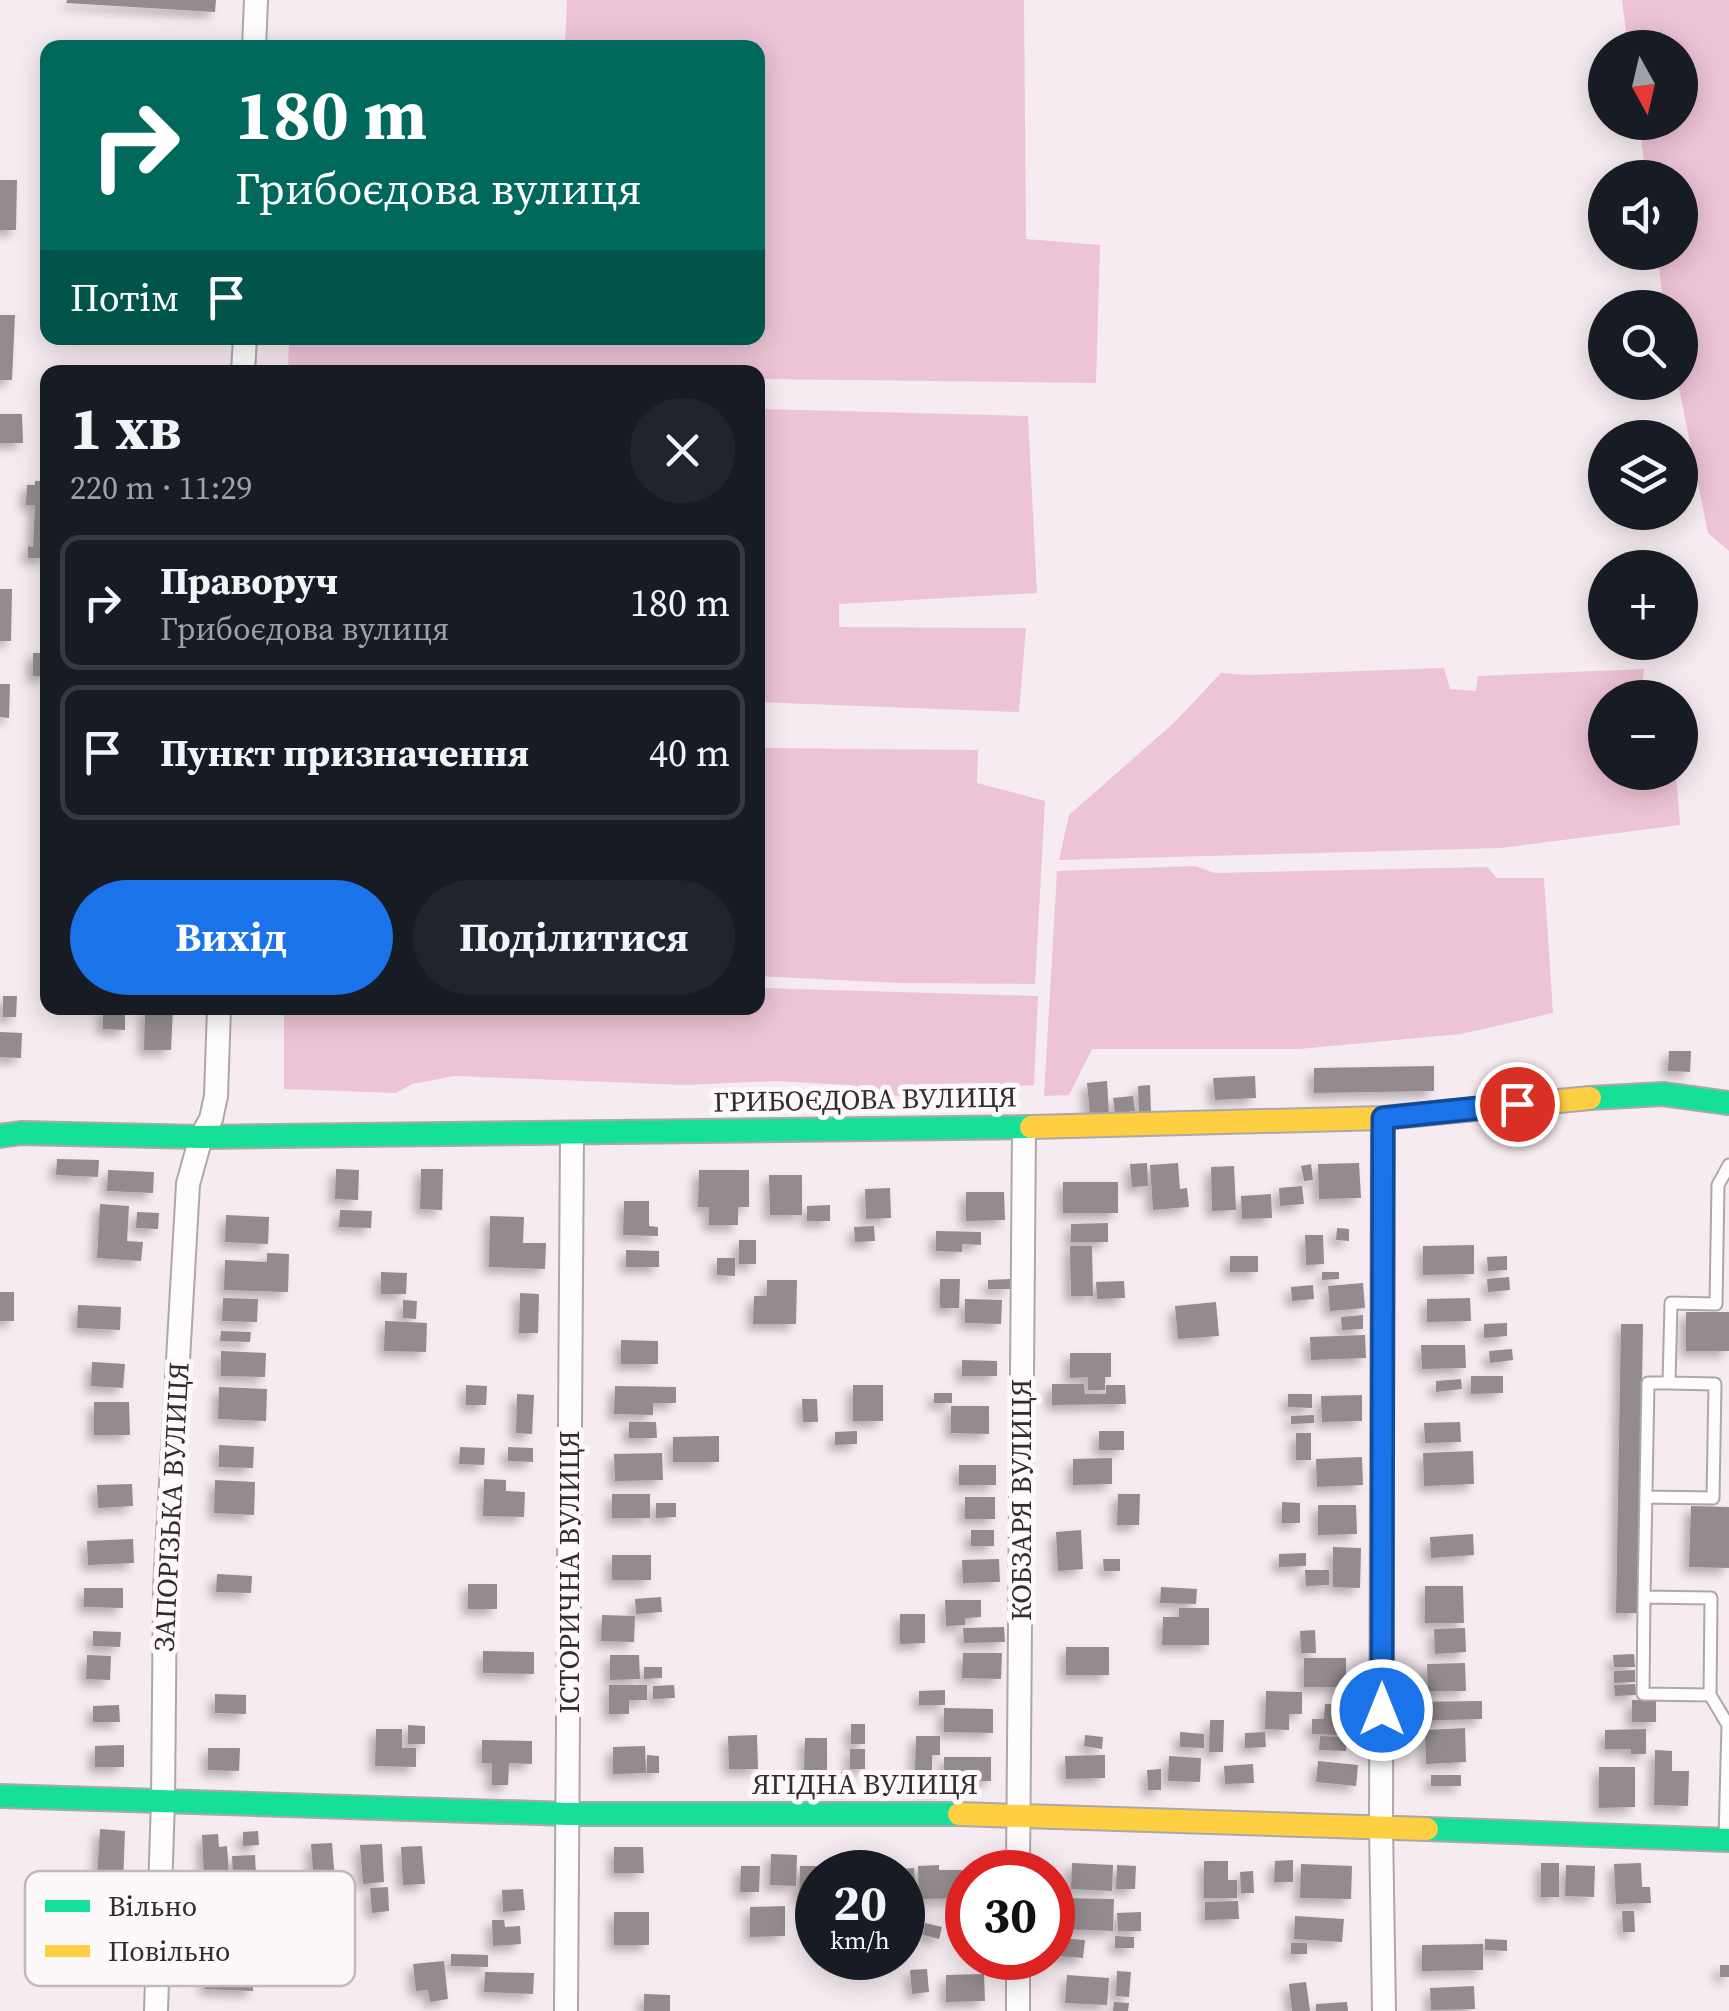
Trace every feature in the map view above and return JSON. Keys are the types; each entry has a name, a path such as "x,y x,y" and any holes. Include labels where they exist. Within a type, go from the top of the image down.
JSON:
{"street":[{"path":"254,40 256,0"},
{"name":"ЗАПОРІЗЬКА ВУЛИЦЯ","path":"161,1871 164,1588 188,1184 216,1096 219,1015"},
{"name":"ГРИБОЄДОВА ВУЛИЦЯ","path":"0,1136 1024,1127 1383,1118 1602,1095 1663,1094 1729,1103"},
{"path":"1383,1118 1384,2011"},
{"name":"КОБЗАРЯ ВУЛИЦЯ","path":"1018,1850 1024,1127"},
{"name":"ІСТОРИЧНА ВУЛИЦЯ","path":"566,2011 572,1132"},
{"name":"ЯГІДНА ВУЛИЦЯ","path":"0,1796 568,1814 1018,1814 1727,1840"},
{"path":"1018,1980 1018,2011"},
{"name":"ЗАПОРІЗЬКА ВУЛИЦЯ","path":"156,2011 157,1986"}],"lane":[{"path":"1670,1383 1670,1303 1722,1304 1718,1186 1729,1165"},
{"path":"1646,1497 1713,1498 1715,1384 1648,1383 1644,1597 1643,1694 1710,1695"},
{"path":"1644,1597 1711,1598 1710,1695 1728,1724 1727,1840"}],"shaded area":[{"path":"567,0 1024,0 1026,239 1100,245 1096,383 765,379 765,365 288,365 289,345 765,345 765,40 565,40"},
{"path":"1622,0 1729,0 1729,551 1708,533 1698,483 1698,420 1685,420 1681,400 1698,400 1698,290 1662,290 1659,270 1698,270 1698,160 1644,160 1641,140 1698,140 1698,30 1626,30"},
{"path":"765,409 1028,416 1037,593 839,604 839,627 1026,628 1019,712 765,702"},
{"path":"1444,668 1450,689 1476,691 1478,676 1644,669 1643,680 1588,680 1588,790 1677,790 1680,825 1501,848 1059,860 1069,815 1175,722 1221,673"},
{"path":"765,748 978,750 977,783 1045,801 1035,984 765,976"},
{"path":"1195,866 1215,873 1487,867 1497,878 1544,878 1553,1013 1461,1034 1299,1049 1092,1049 1069,1095 1044,1096 1057,871"},
{"path":"765,988 1038,996 1034,1085 897,1096 849,1085 776,1081 685,1085 455,1076 412,1084 396,1093 284,1089 284,1015 765,1015"}],"building":[{"path":"216,0 215,12 66,3"},
{"path":"0,180 17,180 16,230 0,230"},
{"path":"0,315 15,315 12,380 0,380"},
{"path":"0,414 22,414 23,443 0,443"},
{"path":"35,481 40,481 40,558 28,558 28,546 33,547 35,505 26,505 27,485 35,485"},
{"path":"0,589 12,589 11,641 0,641"},
{"path":"33,653 40,653 40,676 33,676"},
{"path":"0,684 10,684 9,718 0,717"},
{"path":"3,996 17,996 16,1017 3,1017"},
{"path":"103,1015 125,1015 125,1030 103,1029"},
{"path":"145,1015 173,1015 171,1050 144,1050"},
{"path":"0,1032 22,1033 21,1058 0,1057"},
{"path":"1669,1051 1691,1051 1690,1072 1668,1071"},
{"path":"1434,1066 1434,1091 1314,1093 1314,1068"},
{"path":"1255,1076 1256,1098 1215,1100 1213,1078"},
{"path":"1107,1081 1109,1114 1090,1115 1087,1083"},
{"path":"1150,1085 1151,1112 1139,1112 1138,1086"},
{"path":"1133,1096 1135,1111 1115,1113 1113,1098"},
{"path":"57,1159 99,1160 98,1177 56,1175"},
{"path":"1147,1163 1148,1186 1132,1187 1130,1164"},
{"path":"1178,1163 1180,1189 1187,1188 1189,1207 1153,1210 1150,1165"},
{"path":"1359,1163 1361,1198 1319,1199 1318,1164"},
{"path":"1311,1164 1313,1180 1304,1181 1301,1166"},
{"path":"1234,1166 1236,1210 1212,1211 1211,1167"},
{"path":"336,1169 359,1170 358,1200 335,1199"},
{"path":"421,1169 443,1169 442,1210 420,1209"},
{"path":"108,1170 154,1172 153,1193 107,1191"},
{"path":"699,1170 749,1170 749,1207 738,1207 738,1225 709,1225 709,1207 698,1207"},
{"path":"769,1175 802,1175 802,1215 770,1215"},
{"path":"1063,1182 1118,1182 1118,1213 1063,1213"},
{"path":"1302,1186 1304,1204 1280,1206 1279,1188"},
{"path":"890,1188 891,1218 866,1219 865,1189"},
{"path":"966,1192 1004,1192 1005,1220 966,1221"},
{"path":"1271,1194 1272,1218 1242,1219 1241,1196"},
{"path":"624,1201 649,1201 649,1226 658,1227 658,1236 623,1235"},
{"path":"100,1204 129,1206 127,1241 143,1242 141,1261 97,1258"},
{"path":"830,1205 830,1221 807,1221 807,1206"},
{"path":"340,1210 372,1211 371,1228 339,1227"},
{"path":"137,1212 159,1213 158,1229 136,1228"},
{"path":"226,1215 269,1217 268,1244 225,1242"},
{"path":"490,1216 524,1217 523,1243 546,1243 545,1269 489,1267"},
{"path":"1108,1223 1108,1242 1071,1242 1071,1224"},
{"path":"874,1226 875,1241 855,1242 854,1227"},
{"path":"1337,1228 1349,1229 1349,1241 1336,1240"},
{"path":"936,1231 981,1232 981,1245 962,1244 962,1252 936,1251"},
{"path":"1305,1235 1323,1235 1324,1264 1306,1265"},
{"path":"739,1240 756,1240 756,1264 739,1264"},
{"path":"1474,1245 1474,1274 1423,1275 1423,1246"},
{"path":"1070,1246 1092,1246 1093,1296 1071,1296"},
{"path":"626,1250 659,1251 659,1267 626,1267"},
{"path":"267,1253 289,1254 288,1292 224,1290 225,1260 267,1262"},
{"path":"1230,1256 1258,1256 1258,1272 1230,1272"},
{"path":"1507,1256 1507,1270 1488,1271 1487,1257"},
{"path":"717,1258 735,1258 735,1276 717,1275"},
{"path":"381,1272 407,1273 406,1294 381,1294"},
{"path":"1322,1272 1339,1272 1339,1279 1322,1280"},
{"path":"1509,1277 1510,1290 1488,1292 1487,1279"},
{"path":"940,1279 960,1279 959,1308 940,1308"},
{"path":"1010,1279 1010,1289 988,1289 988,1280"},
{"path":"767,1280 797,1280 796,1324 753,1324 754,1296 767,1296"},
{"path":"1124,1281 1125,1298 1097,1299 1096,1282"},
{"path":"1363,1283 1365,1308 1330,1311 1328,1286"},
{"path":"1313,1285 1314,1299 1292,1301 1291,1287"},
{"path":"0,1292 14,1292 14,1321 0,1321"},
{"path":"520,1293 539,1294 538,1333 519,1333"},
{"path":"223,1298 258,1299 257,1322 222,1321"},
{"path":"1470,1298 1471,1321 1427,1322 1427,1299"},
{"path":"965,1299 1002,1300 1001,1324 965,1323"},
{"path":"403,1300 417,1301 416,1319 403,1318"},
{"path":"1216,1302 1219,1336 1178,1339 1175,1306"},
{"path":"78,1305 121,1307 120,1330 77,1328"},
{"path":"1686,1312 1729,1312 1729,1351 1686,1351"},
{"path":"1363,1315 1363,1329 1342,1330 1341,1317"},
{"path":"385,1321 427,1323 426,1352 384,1351"},
{"path":"1507,1323 1507,1336 1484,1338 1484,1324"},
{"path":"1621,1324 1643,1324 1638,1613 1616,1613"},
{"path":"221,1331 251,1332 250,1342 220,1341"},
{"path":"1365,1335 1366,1358 1311,1360 1310,1337"},
{"path":"621,1340 658,1341 658,1364 621,1364"},
{"path":"1421,1345 1465,1345 1466,1368 1422,1369"},
{"path":"1512,1349 1513,1360 1490,1363 1489,1351"},
{"path":"221,1351 266,1353 265,1377 221,1376"},
{"path":"1070,1353 1111,1353 1111,1377 1105,1377 1105,1390 1088,1390 1088,1377 1070,1378"},
{"path":"962,1360 997,1361 997,1376 962,1376"},
{"path":"92,1362 125,1364 123,1388 91,1386"},
{"path":"1471,1376 1503,1376 1503,1393 1471,1394"},
{"path":"1461,1379 1462,1389 1436,1392 1436,1381"},
{"path":"1052,1384 1084,1384 1085,1394 1106,1394 1106,1385 1125,1385 1126,1404 1052,1405"},
{"path":"466,1385 487,1386 486,1405 466,1405"},
{"path":"853,1385 883,1385 883,1421 853,1421"},
{"path":"615,1386 676,1387 676,1403 653,1403 653,1415 614,1414"},
{"path":"219,1387 267,1389 266,1421 218,1419"},
{"path":"934,1393 952,1393 952,1403 934,1403"},
{"path":"517,1394 534,1395 532,1434 516,1433"},
{"path":"1288,1394 1312,1394 1312,1408 1288,1407"},
{"path":"1362,1395 1362,1421 1322,1422 1321,1396"},
{"path":"802,1399 817,1399 818,1422 803,1422"},
{"path":"94,1402 129,1402 130,1435 94,1435"},
{"path":"951,1406 989,1406 989,1434 951,1433"},
{"path":"1314,1415 1314,1423 1291,1424 1291,1416"},
{"path":"629,1422 656,1422 657,1438 629,1438"},
{"path":"1460,1422 1461,1442 1425,1443 1424,1423"},
{"path":"857,1431 857,1444 835,1445 835,1432"},
{"path":"1099,1431 1124,1431 1124,1450 1099,1450"},
{"path":"1296,1433 1311,1433 1311,1460 1296,1460"},
{"path":"719,1436 719,1462 673,1462 673,1437"},
{"path":"219,1445 254,1447 253,1468 219,1467"},
{"path":"460,1447 485,1448 484,1465 459,1464"},
{"path":"508,1447 533,1448 533,1462 508,1461"},
{"path":"1473,1451 1474,1484 1424,1486 1423,1453"},
{"path":"662,1453 663,1480 615,1481 614,1454"},
{"path":"1362,1457 1363,1485 1317,1487 1316,1459"},
{"path":"1112,1458 1112,1484 1073,1485 1073,1459"},
{"path":"959,1465 996,1465 996,1485 959,1485"},
{"path":"484,1479 506,1480 506,1491 525,1492 524,1517 483,1516"},
{"path":"215,1480 255,1482 254,1515 214,1513"},
{"path":"132,1484 133,1506 98,1508 97,1485"},
{"path":"612,1494 650,1494 650,1518 612,1518"},
{"path":"1118,1494 1140,1494 1139,1525 1117,1525"},
{"path":"965,1497 995,1497 995,1519 965,1519"},
{"path":"1282,1502 1300,1503 1300,1523 1282,1523"},
{"path":"656,1503 676,1503 676,1517 656,1518"},
{"path":"1318,1505 1356,1505 1357,1534 1318,1535"},
{"path":"1691,1506 1729,1507 1729,1568 1689,1567"},
{"path":"971,1530 994,1530 994,1546 971,1546"},
{"path":"1081,1530 1083,1569 1058,1571 1056,1532"},
{"path":"1473,1534 1474,1555 1431,1558 1430,1537"},
{"path":"133,1539 134,1563 88,1565 87,1541"},
{"path":"1333,1547 1361,1548 1360,1588 1333,1587"},
{"path":"1306,1553 1306,1566 1279,1567 1279,1554"},
{"path":"612,1555 651,1555 651,1580 612,1580"},
{"path":"999,1559 1000,1582 963,1583 962,1560"},
{"path":"1103,1559 1120,1559 1120,1571 1104,1571"},
{"path":"1305,1570 1329,1570 1329,1585 1306,1586"},
{"path":"217,1574 252,1576 251,1593 216,1592"},
{"path":"468,1584 497,1584 497,1609 468,1609"},
{"path":"1425,1586 1463,1586 1464,1623 1425,1623"},
{"path":"1161,1587 1197,1589 1196,1604 1160,1603"},
{"path":"84,1588 123,1588 123,1608 84,1607"},
{"path":"661,1597 662,1612 636,1614 635,1599"},
{"path":"945,1600 981,1600 981,1617 965,1618 965,1625 946,1626"},
{"path":"1179,1608 1209,1608 1209,1645 1162,1645 1163,1617 1179,1617"},
{"path":"900,1614 925,1614 925,1643 900,1644"},
{"path":"602,1615 635,1616 634,1642 601,1641"},
{"path":"1004,1627 1005,1642 964,1643 963,1628"},
{"path":"1465,1628 1466,1652 1435,1654 1434,1629"},
{"path":"1315,1630 1316,1653 1301,1653 1300,1631"},
{"path":"93,1631 121,1632 120,1647 93,1646"},
{"path":"1066,1647 1109,1647 1109,1675 1066,1675"},
{"path":"483,1651 534,1652 534,1674 483,1673"},
{"path":"963,1653 1002,1653 1001,1679 962,1678"},
{"path":"1634,1654 1635,1667 1614,1667 1613,1655"},
{"path":"87,1655 111,1656 110,1680 86,1679"},
{"path":"610,1655 639,1655 640,1679 610,1680"},
{"path":"1304,1658 1346,1658 1346,1687 1304,1687"},
{"path":"1465,1663 1466,1691 1428,1691 1427,1664"},
{"path":"644,1667 662,1667 662,1678 644,1679"},
{"path":"1635,1670 1635,1682 1614,1683 1614,1671"},
{"path":"1635,1684 1636,1695 1615,1696 1614,1685"},
{"path":"609,1685 647,1685 647,1700 629,1700 629,1714 609,1714"},
{"path":"674,1685 675,1698 653,1699 653,1686"},
{"path":"945,1690 945,1705 919,1705 919,1691"},
{"path":"1266,1691 1302,1692 1302,1714 1289,1714 1289,1730 1265,1729"},
{"path":"215,1694 246,1695 246,1714 215,1713"},
{"path":"1632,1700 1656,1700 1656,1722 1632,1722"},
{"path":"1482,1701 1482,1719 1407,1721 1407,1702"},
{"path":"1325,1704 1361,1705 1360,1736 1312,1734 1312,1719 1324,1719"},
{"path":"119,1705 120,1722 93,1722 93,1706"},
{"path":"944,1708 993,1709 993,1733 944,1732"},
{"path":"1210,1720 1224,1720 1223,1752 1209,1752"},
{"path":"851,1724 865,1724 865,1744 851,1744"},
{"path":"408,1725 425,1726 425,1744 408,1744"},
{"path":"1465,1728 1466,1762 1426,1764 1425,1730"},
{"path":"376,1729 402,1729 402,1748 416,1748 416,1767 375,1766"},
{"path":"1646,1729 1646,1754 1631,1754 1631,1749 1605,1749 1605,1730"},
{"path":"1180,1732 1204,1734 1204,1748 1180,1747"},
{"path":"1265,1732 1266,1747 1245,1748 1245,1733"},
{"path":"757,1735 758,1769 729,1769 728,1736"},
{"path":"1085,1735 1103,1737 1102,1749 1084,1746"},
{"path":"916,1736 940,1736 940,1755 932,1755 932,1771 915,1770"},
{"path":"1320,1736 1347,1737 1346,1751 1319,1750"},
{"path":"805,1738 827,1738 827,1771 804,1771"},
{"path":"482,1740 532,1741 532,1764 509,1763 508,1785 492,1785 492,1763 482,1763"},
{"path":"124,1745 124,1767 95,1767 95,1746"},
{"path":"645,1746 646,1773 613,1774 613,1747"},
{"path":"208,1748 240,1748 239,1771 208,1770"},
{"path":"850,1749 865,1749 865,1769 850,1769"},
{"path":"1655,1750 1672,1751 1672,1771 1689,1771 1688,1806 1654,1805"},
{"path":"647,1755 659,1756 659,1773 647,1773"},
{"path":"1105,1755 1105,1778 1066,1779 1065,1756"},
{"path":"1169,1756 1201,1758 1200,1782 1168,1781"},
{"path":"944,1757 991,1757 991,1781 944,1781"},
{"path":"1318,1761 1358,1765 1356,1786 1316,1782"},
{"path":"1253,1764 1254,1783 1225,1784 1224,1766"},
{"path":"1599,1767 1635,1767 1635,1807 1599,1808"},
{"path":"1161,1769 1161,1790 1148,1790 1147,1770"},
{"path":"841,1772 853,1773 853,1789 841,1790"},
{"path":"1431,1775 1461,1775 1461,1786 1431,1786"},
{"path":"920,1780 943,1780 943,1791 920,1791"},
{"path":"100,1829 125,1831 123,1871 98,1871"},
{"path":"258,1831 259,1845 243,1846 243,1832"},
{"path":"218,1834 219,1847 227,1846 229,1871 204,1871 202,1835"},
{"path":"332,1843 334,1871 313,1871 311,1844"},
{"path":"382,1844 384,1882 363,1884 360,1845"},
{"path":"422,1846 425,1884 403,1885 401,1847"},
{"path":"614,1847 643,1847 644,1873 614,1873"},
{"path":"771,1854 795,1855 795,1886 770,1885"},
{"path":"255,1855 256,1871 233,1871 232,1856"},
{"path":"1293,1860 1293,1882 1274,1882 1275,1861"},
{"path":"1204,1861 1228,1861 1228,1880 1237,1880 1237,1898 1204,1898"},
{"path":"1075,1863 1113,1865 1112,1891 1075,1889"},
{"path":"1541,1863 1559,1863 1559,1897 1541,1897"},
{"path":"1641,1863 1642,1887 1650,1887 1651,1903 1616,1904 1614,1864"},
{"path":"1301,1864 1352,1866 1351,1899 1300,1898"},
{"path":"939,1865 939,1870 945,1870 945,1898 925,1899 925,1866"},
{"path":"1117,1865 1136,1866 1135,1889 1116,1889"},
{"path":"1566,1865 1595,1866 1594,1897 1565,1896"},
{"path":"741,1866 760,1866 759,1892 740,1892"},
{"path":"1253,1871 1254,1893 1241,1893 1240,1872"},
{"path":"388,1887 389,1911 372,1913 370,1888"},
{"path":"523,1889 525,1910 503,1912 502,1890"},
{"path":"1075,1898 1114,1899 1113,1931 1075,1929"},
{"path":"1238,1901 1239,1919 1205,1920 1205,1902"},
{"path":"785,1906 785,1936 750,1937 750,1907"},
{"path":"1622,1911 1634,1911 1635,1932 1623,1932"},
{"path":"614,1912 649,1912 649,1945 614,1945"},
{"path":"1141,1912 1141,1931 1118,1931 1117,1913"},
{"path":"1295,1916 1344,1919 1342,1942 1294,1939"},
{"path":"492,1920 504,1920 505,1927 520,1926 521,1944 493,1946"},
{"path":"925,1923 942,1927 939,1939 925,1936"},
{"path":"1115,1936 1134,1937 1134,1948 1115,1948"},
{"path":"1075,1939 1085,1940 1083,1958 1075,1957"},
{"path":"1485,1939 1507,1940 1507,1951 1485,1950"},
{"path":"1291,1943 1307,1943 1307,1954 1291,1954"},
{"path":"1483,1944 1483,1970 1422,1971 1422,1945"},
{"path":"451,1954 488,1955 488,1967 451,1966"},
{"path":"444,1961 448,1999 430,2002 428,1990 416,1991 413,1964"},
{"path":"1720,1965 1729,1965 1729,1977 1720,1977"},
{"path":"925,1969 929,1992 912,1994 911,1980 925,1980"},
{"path":"1117,1971 1131,1972 1129,1997 1116,1996"},
{"path":"485,1972 534,1973 533,1994 484,1992"},
{"path":"1075,1976 1109,1978 1107,2005 1065,2003 1067,1980 1075,1980"},
{"path":"946,1980 984,1980 985,2001 946,2002"},
{"path":"1306,1982 1310,2011 1292,2011 1289,1984"},
{"path":"205,1986 253,1986 253,1991"},
{"path":"1474,1986 1475,2009 1431,2010 1430,1988"},
{"path":"644,1994 670,1995 670,2011 644,2011"},
{"path":"1114,2002 1129,2003 1128,2011 1113,2011"},
{"path":"1347,2002 1348,2011 1316,2011 1316,2004"}],"traffic: fast":[{"path":"1590,1098 1663,1094 1729,1103"},
{"path":"0,1136 1031,1127"},
{"path":"0,1796 568,1814 959,1814"},
{"path":"1427,1829 1729,1840"}],"traffic: slow":[{"path":"1031,1127 1383,1118 1590,1098"},
{"path":"959,1814 1427,1829"}],"route":[{"path":"1382,1710 1383,1118 1517,1104"}]}
